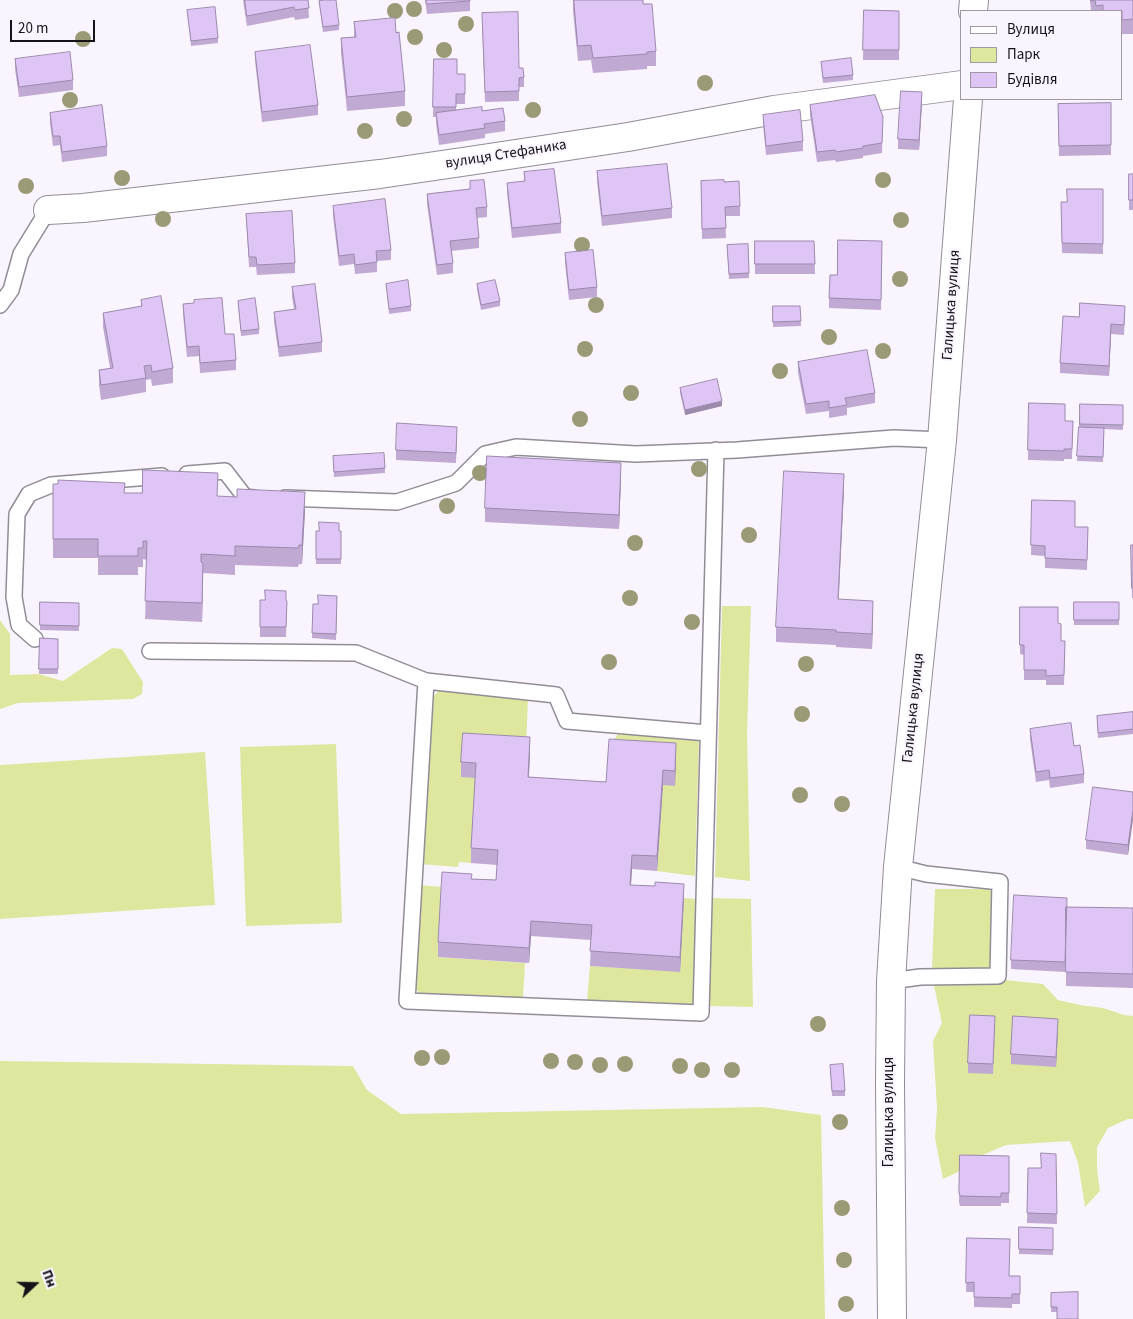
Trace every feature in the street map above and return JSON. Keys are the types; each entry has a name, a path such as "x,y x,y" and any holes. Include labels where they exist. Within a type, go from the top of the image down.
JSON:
{"street":[{"name":"вулиця Стефаника","path":"48,210 82,208 380,174 628,137 774,110 960,85"},
{"name":"Галицька вулиця","path":"892,1319 891,981 898,867 942,440 968,100"}],"lane":[{"path":"0,305 11,290 21,254 48,210"},
{"path":"35,639 18,625 14,597 17,514 28,494 51,485 225,471 246,497 397,502 456,483 485,454 516,447 636,454 894,438 942,440"},
{"path":"426,681 407,1001 701,1013 716,450"},
{"path":"150,651 356,653 426,681 556,695 567,722 708,733"},
{"path":"891,981 920,977 998,976 1000,882 926,874 898,867"}],"green space":[{"path":"722,606 751,606 747,734 750,881 715,877"},
{"path":"0,620 10,634 10,675 39,674 63,681 112,648 122,649 143,682 142,694 133,699 18,703 0,709"},
{"path":"440,689 528,697 526,751 476,778 471,863 459,862 458,867 419,864 429,702"},
{"path":"618,734 699,739 695,876 657,871 663,785 675,785 613,741"},
{"path":"336,744 342,923 246,926 240,747"},
{"path":"205,752 215,905 0,919 0,765"},
{"path":"418,885 442,887 438,957 525,963 523,998 420,994 412,984"},
{"path":"935,889 990,889 994,893 992,968 932,969"},
{"path":"684,898 696,899 694,1005 587,1001 590,966 680,971"},
{"path":"711,898 751,899 753,1007 708,1006"},
{"path":"974,973 985,984 1006,980 1043,984 1058,1000 1103,1008 1133,1016 1133,1119 1128,1119 1108,1128 1097,1147 1100,1191 1085,1207 1078,1163 1070,1141 1006,1145 978,1157 958,1172 943,1179 935,1138 937,1109 933,1041 942,1023 933,981"},
{"path":"0,1061 353,1066 367,1090 401,1114 762,1107 821,1115 825,1319 0,1319"}],"building":[{"path":"245,0 308,0 309,8 295,10 294,7 247,16"},
{"path":"336,0 339,25 323,27 319,1"},
{"path":"426,0 470,0 470,1 427,4"},
{"path":"574,0 643,0 643,4 652,4 656,51 647,52 647,54 593,58 591,45 578,46"},
{"path":"1095,0 1133,0 1133,19 1123,20 1123,10 1103,10 1103,5 1096,6"},
{"path":"215,7 218,38 191,41 187,10"},
{"path":"864,10 899,11 899,50 863,50"},
{"path":"518,12 519,68 523,68 524,77 519,78 519,91 485,92 482,13"},
{"path":"395,18 396,33 399,32 405,91 347,97 341,38 356,37 354,22"},
{"path":"310,45 318,105 262,112 255,52"},
{"path":"70,52 73,80 19,87 15,59"},
{"path":"851,58 853,75 823,78 821,62"},
{"path":"434,59 457,59 457,74 465,74 465,94 456,94 456,107 433,107"},
{"path":"901,91 922,92 919,140 898,139"},
{"path":"875,95 883,117 882,143 836,152 835,150 817,152 810,105"},
{"path":"1111,103 1111,145 1059,146 1058,104"},
{"path":"102,105 107,146 62,152 60,136 53,136 50,113"},
{"path":"482,107 482,111 503,108 505,121 484,124 485,128 439,135 436,113"},
{"path":"800,110 803,141 766,146 763,115"},
{"path":"667,164 672,208 602,216 597,171"},
{"path":"554,169 561,223 512,228 507,183 525,181 524,172"},
{"path":"1129,174 1133,174 1133,200 1129,200"},
{"path":"484,180 487,207 476,208 479,238 450,241 453,263 437,265 427,194 470,189 470,181"},
{"path":"724,180 724,182 739,181 740,206 725,207 726,228 702,229 701,181"},
{"path":"1067,189 1103,189 1103,244 1062,243 1061,202 1067,202"},
{"path":"385,199 391,250 376,251 377,262 355,265 354,254 339,256 333,206"},
{"path":"292,211 295,263 257,265 256,257 249,257 246,214"},
{"path":"838,240 882,241 881,300 829,298 830,275 837,275"},
{"path":"755,241 814,241 815,264 755,264"},
{"path":"748,244 749,273 729,274 727,245"},
{"path":"593,250 597,287 569,290 565,253"},
{"path":"408,280 411,306 389,309 386,284"},
{"path":"495,280 500,301 481,305 477,284"},
{"path":"315,284 322,342 279,347 274,312 296,309 292,287"},
{"path":"161,296 173,368 152,372 151,365 144,366 146,378 101,385 99,370 113,368 103,313 142,306 141,300"},
{"path":"222,298 225,334 234,334 236,360 200,363 199,346 187,347 183,304 194,303 194,300"},
{"path":"255,298 259,329 241,331 238,301"},
{"path":"1080,303 1125,306 1124,325 1111,324 1109,366 1060,363 1063,316 1079,317"},
{"path":"773,306 800,306 801,321 773,322"},
{"path":"867,350 875,393 845,398 847,405 829,408 829,401 806,404 798,362"},
{"path":"717,379 722,401 685,410 680,388"},
{"path":"1029,403 1065,404 1065,421 1073,421 1072,449 1064,449 1064,451 1028,450"},
{"path":"1080,404 1123,405 1123,425 1080,424"},
{"path":"397,423 457,427 456,453 396,450"},
{"path":"1079,427 1104,428 1103,457 1077,456"},
{"path":"384,453 385,468 334,472 333,456"},
{"path":"487,456 621,463 619,515 485,508"},
{"path":"143,470 218,473 217,496 237,497 237,489 305,492 302,545 299,545 298,548 235,546 235,556 201,554 201,562 203,563 202,603 145,601 147,541 143,541 143,548 138,548 138,556 98,556 98,539 53,539 53,484 58,484 58,480 125,483 124,493 142,493"},
{"path":"784,471 844,474 838,599 873,601 872,634 776,627"},
{"path":"1032,500 1075,501 1075,527 1088,527 1087,560 1045,558 1045,546 1031,545"},
{"path":"319,522 339,523 339,531 341,531 341,559 316,559 316,531 319,531"},
{"path":"1131,545 1133,545 1133,588 1132,588"},
{"path":"265,590 286,591 286,627 260,627 260,600 265,600"},
{"path":"318,595 337,596 336,634 312,633 313,604 318,604"},
{"path":"40,602 79,603 79,626 40,625"},
{"path":"1074,602 1119,602 1119,620 1074,620"},
{"path":"1020,607 1058,607 1061,641 1065,641 1064,675 1046,676 1046,670 1024,670 1024,645 1020,645"},
{"path":"40,638 58,639 58,669 39,669"},
{"path":"1133,712 1133,729 1098,733 1097,716"},
{"path":"1071,723 1074,746 1080,745 1084,774 1050,778 1049,770 1036,772 1030,729"},
{"path":"463,733 530,737 528,777 606,782 609,739 676,743 675,771 663,770 657,856 632,855 630,885 655,886 655,882 684,884 680,957 590,951 592,925 531,921 529,948 438,942 442,872 472,874 471,879 496,880 498,850 471,848 476,763 461,762"},
{"path":"1093,787 1133,792 1133,810 1128,845 1086,840"},
{"path":"1014,895 1067,898 1065,962 1011,960"},
{"path":"1066,907 1133,908 1133,974 1066,972"},
{"path":"970,1015 995,1016 993,1064 968,1063"},
{"path":"1013,1016 1058,1019 1056,1057 1011,1054"},
{"path":"843,1064 845,1091 832,1091 830,1065"},
{"path":"1041,1153 1056,1154 1057,1214 1027,1213 1028,1168 1041,1168"},
{"path":"960,1155 1009,1156 1009,1193 1001,1193 1001,1197 960,1196"},
{"path":"1019,1227 1053,1228 1053,1250 1019,1249"},
{"path":"967,1238 1010,1239 1009,1276 1020,1276 1020,1294 1012,1294 1012,1298 974,1297 974,1282 966,1283"},
{"path":"1078,1292 1078,1319 1057,1319 1057,1307 1051,1307 1051,1293"}]}
